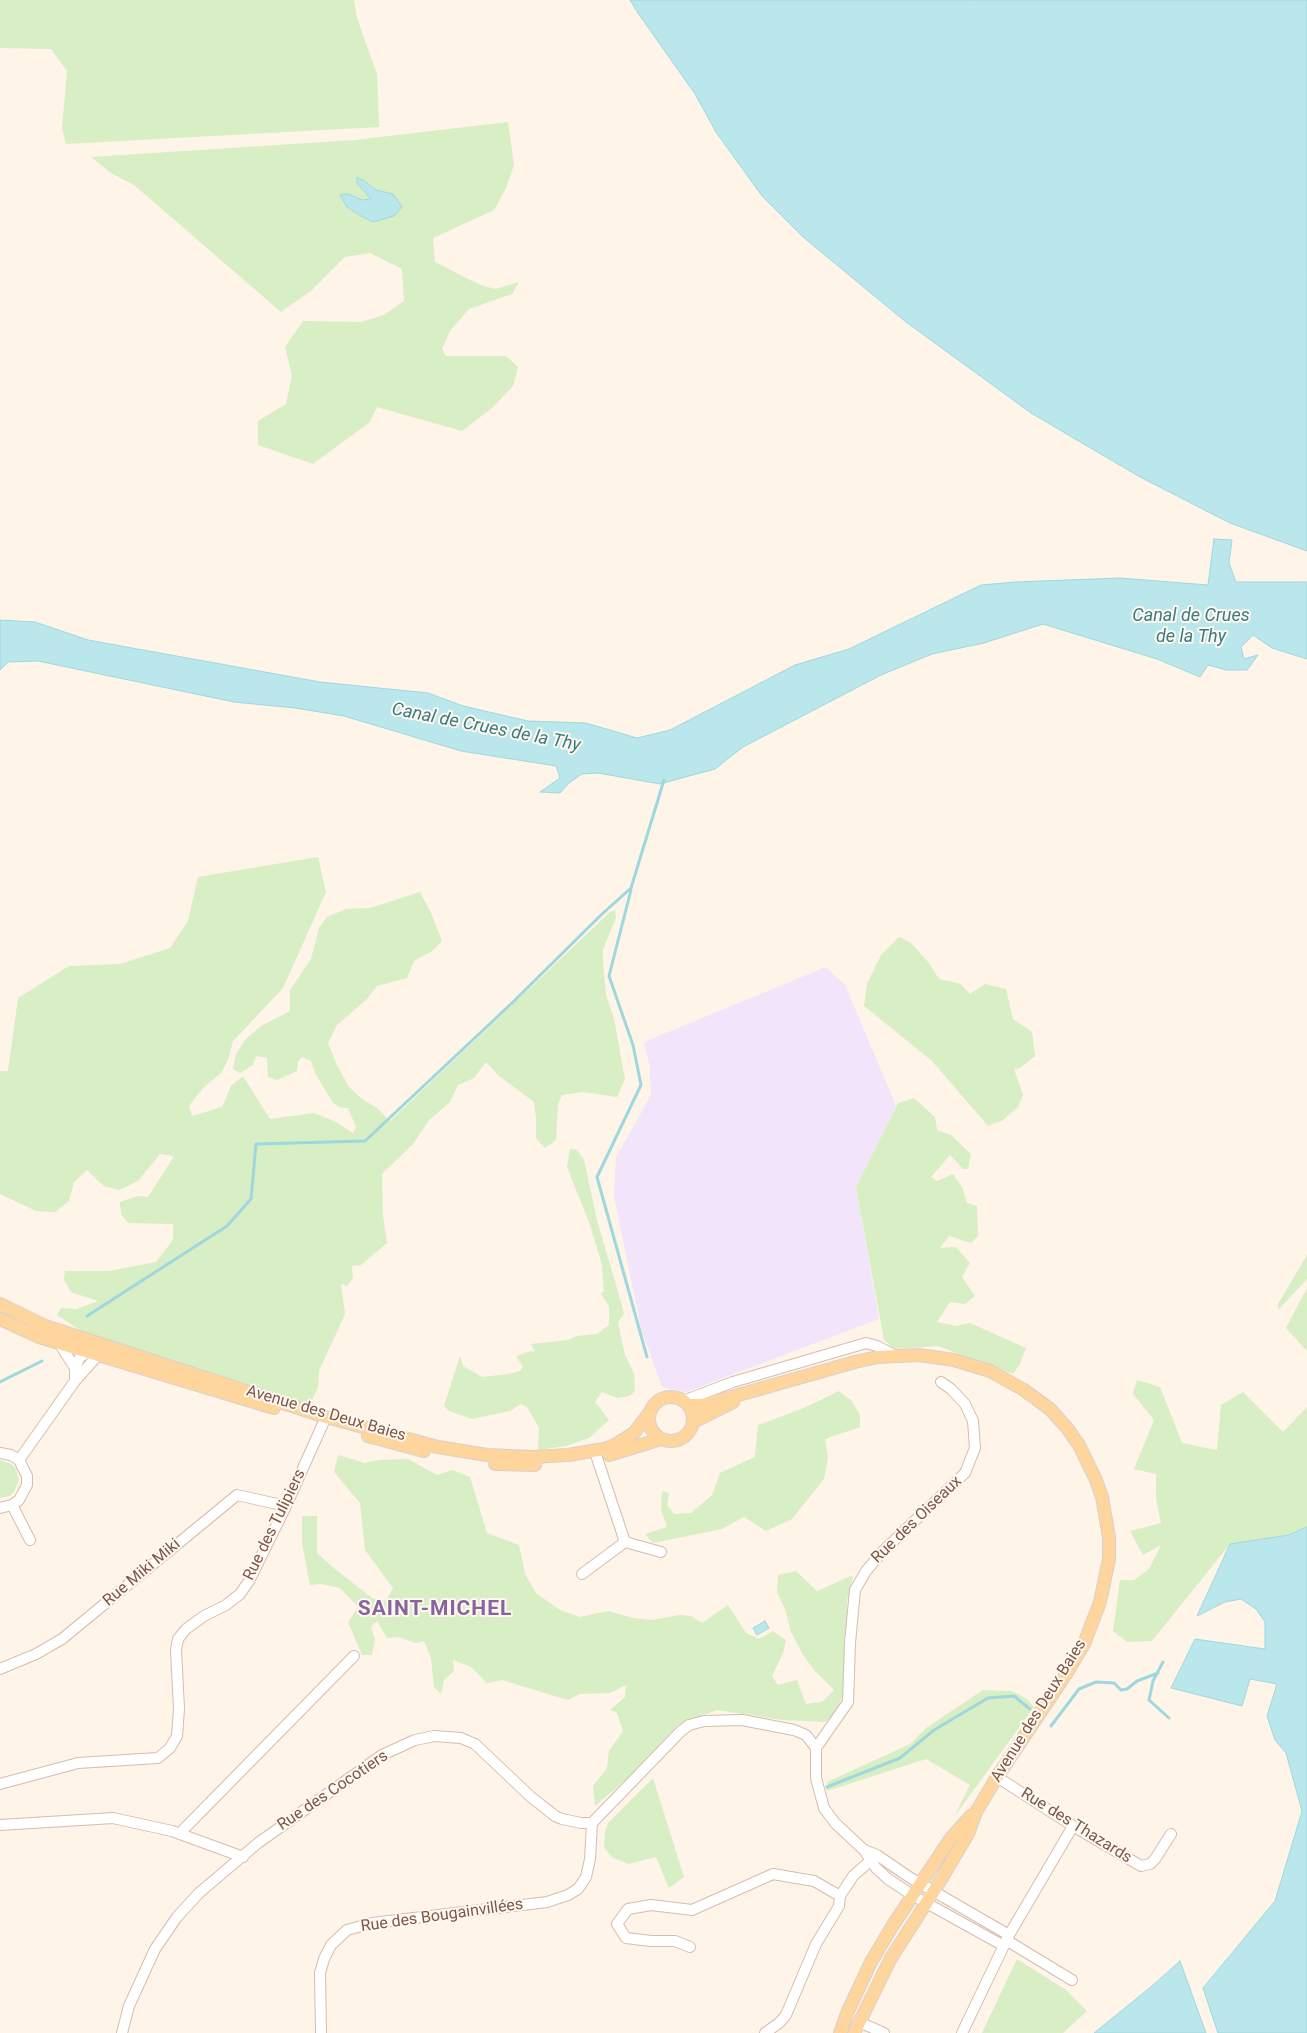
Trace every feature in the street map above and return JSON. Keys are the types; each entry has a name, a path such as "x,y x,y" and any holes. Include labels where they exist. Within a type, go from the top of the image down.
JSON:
{"main road":[{"name":"Avenue des Deux Baies","path":"0,1304 45,1326 157,1361 324,1420 438,1447 487,1455 533,1457 568,1455 604,1449 615,1445 634,1433 653,1406 664,1398 677,1398 686,1403 703,1405 855,1362 896,1356 919,1355 954,1360 990,1371 1024,1390 1056,1416 1073,1436 1093,1472 1104,1504 1109,1537 1109,1559 1100,1602 1084,1644 997,1776 976,1812 968,1834 934,1892 891,1958 858,2030"},
{"name":"Avenue des Deux Baies","path":"0,1319 39,1337 59,1343 324,1420 405,1446 487,1464 542,1465 597,1458 662,1439 668,1441 682,1439 691,1429 693,1422 750,1395 804,1376"},
{"path":"686,1403 693,1416 693,1422"},
{"path":"650,1412 650,1425 656,1436 662,1439"},
{"name":"Avenue des Deux Baies","path":"840,2033 871,1962 912,1895 951,1838 976,1812"}],"street":[{"path":"59,1343 75,1368"},
{"path":"686,1403 733,1382 866,1343 877,1346 896,1356"},
{"path":"19,1460 98,1348 145,1362 157,1361"},
{"path":"75,1381 75,1368 80,1356 93,1353"},
{"name":"Rue des Oiseaux","path":"816,1748 848,1702 850,1643 855,1590 866,1571 884,1550 965,1474 974,1448 973,1421 965,1404 951,1389 941,1382"},
{"name":"Rue des Tulipiers","path":"0,1784 78,1763 158,1758 170,1748 177,1736 179,1709 176,1650 178,1639 204,1616 226,1605 240,1594 254,1571 286,1506 324,1420"},
{"path":"0,1453 11,1455 19,1460 27,1476 27,1485 19,1500 12,1505 0,1508"},
{"path":"597,1458 625,1542"},
{"name":"Rue Miki Miki","path":"0,1669 36,1654 62,1639 236,1495 286,1506"},
{"path":"12,1505 30,1540"},
{"path":"625,1542 661,1552"},
{"path":"582,1574 625,1542"},
{"path":"179,1834 354,1656"},
{"path":"592,1823 676,1736 690,1725 702,1722 742,1720 794,1730 806,1735 816,1748 816,1778 824,1808 835,1822 864,1850 870,1861 888,1878 912,1895 1007,1941"},
{"name":"Rue des Cocotiers","path":"122,2033 129,2006 156,1949 176,1918 199,1893 258,1843 382,1755 409,1742 434,1736 456,1737 468,1740 480,1747 525,1792 555,1816 571,1822 592,1823"},
{"name":"Rue des Thazards","path":"997,1776 1073,1826 1141,1866 1150,1864 1155,1859 1172,1834"},
{"path":"0,1825 113,1818 132,1821 179,1834 243,1857"},
{"name":"Rue des Bougainvillées","path":"321,2033 320,1973 331,1945 347,1930 380,1922 547,1902 568,1895 578,1889 586,1877 590,1859 592,1823"},
{"path":"962,2033 1007,1941 1073,1826"},
{"path":"864,1850 877,1855 1007,1941 1072,1980"},
{"path":"765,2033 779,2023 786,2015 816,1944 839,1906 840,1896 853,1876 870,1861"},
{"path":"690,1946 675,1940 651,1942 626,1938 617,1924 628,1909 651,1906 692,1910 773,1874 814,1881 840,1896"},
{"path":"858,2030 884,2033"}],"shaded area":[{"path":"826,967 845,985 896,1106 856,1187 879,1319 686,1392 662,1387 641,1328 614,1196 616,1158 651,1095 650,1067 644,1044 649,1040"}],"green space":[{"path":"0,0 354,0 357,18 377,74 379,127 66,144 62,128 67,71 51,49 0,48"},
{"path":"508,122 514,165 506,188 494,210 433,238 435,262 470,280 496,289 519,282 512,294 469,309 450,331 442,349 446,356 506,356 518,367 513,386 492,408 462,431 377,407 370,422 313,464 258,445 258,421 286,404 292,375 285,347 303,321 361,322 384,315 404,301 402,269 370,253 345,257 312,290 281,312 134,185 111,173 91,157 355,140","holes":["363,180 376,190 393,194 382,219 373,222 348,194 362,200 372,199 357,183"]},
{"path":"318,857 326,892 283,988 233,1041 228,1060 221,1073 203,1088 189,1106 192,1116 222,1107 231,1086 243,1076 270,1119 314,1113 336,1122 353,1133 356,1127 348,1108 341,1108 333,1103 315,1073 311,1061 302,1057 298,1062 297,1071 277,1080 268,1077 267,1058 256,1056 253,1065 240,1073 233,1069 236,1054 246,1039 261,1026 290,1011 290,990 311,959 319,928 327,917 346,909 370,908 420,892 442,941 432,951 414,961 407,978 377,986 366,1000 337,1025 328,1043 349,1087 362,1099 377,1108 390,1121 610,912 615,910 616,918 603,949 603,962 606,995 614,1019 625,1079 617,1097 583,1092 562,1095 558,1104 556,1140 545,1148 536,1138 534,1102 499,1076 486,1062 474,1078 458,1085 450,1102 429,1120 413,1144 382,1174 383,1216 387,1243 361,1265 352,1266 353,1278 347,1286 341,1284 345,1314 319,1371 318,1387 310,1405 83,1332 57,1315 61,1308 77,1309 98,1301 71,1292 64,1280 65,1271 109,1271 156,1262 173,1240 173,1224 128,1223 121,1214 120,1202 137,1196 148,1197 174,1156 160,1154 138,1181 119,1190 104,1186 87,1170 74,1182 69,1201 55,1212 36,1211 0,1194 0,1071 8,1071 18,998 69,966 120,964 170,948 188,921 198,877"},
{"path":"899,937 911,943 929,963 939,979 961,984 970,994 985,984 1006,989 1013,1019 1032,1032 1035,1056 1020,1068 1014,1069 1023,1095 1018,1107 1003,1120 988,1126 932,1061 864,1006 867,984 881,955"},
{"path":"914,1098 935,1117 937,1130 951,1135 971,1154 968,1169 963,1169 950,1155 931,1177 937,1181 953,1174 962,1187 967,1203 977,1206 978,1236 971,1243 949,1236 940,1248 956,1247 970,1263 962,1277 975,1296 965,1304 950,1302 937,1322 956,1326 970,1323 1026,1348 1020,1364 1013,1374 938,1346 894,1349 884,1340 856,1187 898,1103"},
{"path":"570,1149 577,1150 584,1160 597,1220 624,1314 618,1322 625,1355 634,1374 635,1388 634,1392 629,1396 618,1398 602,1392 595,1402 609,1420 589,1438 566,1446 538,1450 539,1428 527,1407 521,1404 510,1411 472,1419 449,1411 444,1406 460,1356 463,1366 482,1377 509,1374 520,1371 523,1367 516,1356 531,1351 535,1353 531,1344 568,1340 577,1336 597,1334 609,1325 609,1306 601,1294 604,1291 602,1265 590,1225 567,1167"},
{"path":"1307,1255 1307,1279 1278,1310 1278,1304"},
{"path":"1307,1288 1307,1351 1286,1328"},
{"path":"1137,1380 1160,1387 1182,1443 1217,1450 1221,1405 1243,1392 1283,1432 1307,1407 1307,1527 1289,1535 1230,1544 1152,1641 1127,1642 1113,1631 1120,1580 1134,1580 1149,1569 1161,1545 1143,1555 1130,1531 1161,1523 1156,1498 1156,1474 1134,1469 1154,1420 1133,1394"},
{"path":"839,1391 852,1401 860,1415 860,1427 825,1439 828,1458 824,1479 792,1519 766,1531 744,1517 722,1529 653,1543 645,1534 667,1527 661,1510 662,1491 669,1493 667,1505 674,1514 691,1513 712,1495 720,1473 755,1457 758,1425 804,1408"},
{"path":"338,1455 365,1463 379,1460 408,1459 437,1475 452,1470 470,1477 487,1533 519,1545 525,1574 536,1593 560,1610 580,1617 608,1611 633,1618 652,1620 679,1615 691,1616 702,1623 728,1605 746,1633 759,1639 773,1631 786,1640 783,1653 772,1676 778,1685 797,1680 806,1704 822,1702 834,1690 815,1671 803,1655 791,1632 785,1609 777,1592 778,1575 796,1571 817,1591 851,1576 853,1577 847,1600 846,1667 843,1695 833,1717 825,1722 782,1720 717,1710 678,1725 629,1777 595,1806 593,1786 607,1768 609,1751 623,1731 617,1713 610,1710 625,1697 626,1685 610,1693 580,1694 568,1700 502,1680 487,1683 471,1667 453,1660 454,1671 444,1680 441,1694 434,1687 431,1658 424,1641 415,1643 399,1637 387,1638 377,1621 371,1627 375,1640 372,1655 362,1655 348,1622 358,1607 340,1588 321,1584 310,1585 302,1543 302,1516 317,1516 317,1553 335,1569 372,1598 386,1601 393,1588 365,1550 360,1503 334,1472"},
{"path":"0,1460 11,1464 16,1469 19,1480 14,1492 10,1496 0,1498"},
{"path":"983,1690 1012,1691 1027,1699 1034,1707 954,1817 970,1785 926,1759 827,1791 827,1782 910,1744 926,1728"},
{"path":"653,1778 684,1877 669,1888 656,1857 629,1864 613,1858 604,1848 605,1832 608,1823"},
{"path":"1017,1959 1066,1990 1087,2011 1063,2033 982,2033"}],"water":[{"path":"630,0 1307,0 1307,551 1230,523 1140,477 1031,413 906,322 803,237 762,196 716,132 695,94"},
{"path":"357,178 363,180 376,190 393,194 402,207 394,216 373,222 347,207 340,195 348,194 362,200 371,199 357,183"},
{"name":"Canal de Crues de la Thy","path":"1214,539 1232,540 1229,563 1236,582 1307,582 1307,659 1272,648 1253,635 1241,647 1244,659 1258,655 1247,670 1226,670 1208,665 1200,677 1157,659 1043,624 984,643 932,654 881,675 743,747 715,769 660,784 598,773 582,774 569,783 560,793 540,792 560,778 556,766 461,751 344,716 295,708 234,702 38,661 8,662 0,670 0,620 35,622 88,640 320,682 428,693 463,706 528,721 586,723 637,738 670,730 795,665 849,649 981,585 1120,578 1208,585"},
{"path":"1307,1527 1307,2033 1218,2033 1203,1988 1275,1901 1302,1811 1286,1753 1275,1740 1267,1716 1277,1684 1250,1679 1242,1706 1171,1688 1195,1639 1265,1649 1265,1622 1256,1609 1241,1599 1225,1602 1197,1616 1230,1544 1289,1535"},
{"path":"765,1621 769,1628 757,1635 753,1628"},
{"path":"1180,1961 1206,2033 1094,2033 1152,1986"}],"waterway":[{"path":"87,1316 227,1226 251,1199 256,1144 365,1141 631,888 664,780"},
{"path":"631,890 609,976 633,1045 641,1085 597,1177 647,1357"},
{"path":"0,1382 42,1361"},
{"path":"1163,1662 1153,1681 1149,1700 1169,1718"},
{"path":"1051,1726 1079,1689 1096,1682 1114,1683 1121,1690 1127,1689 1137,1681 1158,1673"},
{"path":"827,1787 900,1758 934,1730 988,1698 1014,1696 1030,1709"}],"district":[{"name":"SAINT-MICHEL","path":"435,1610"}]}
